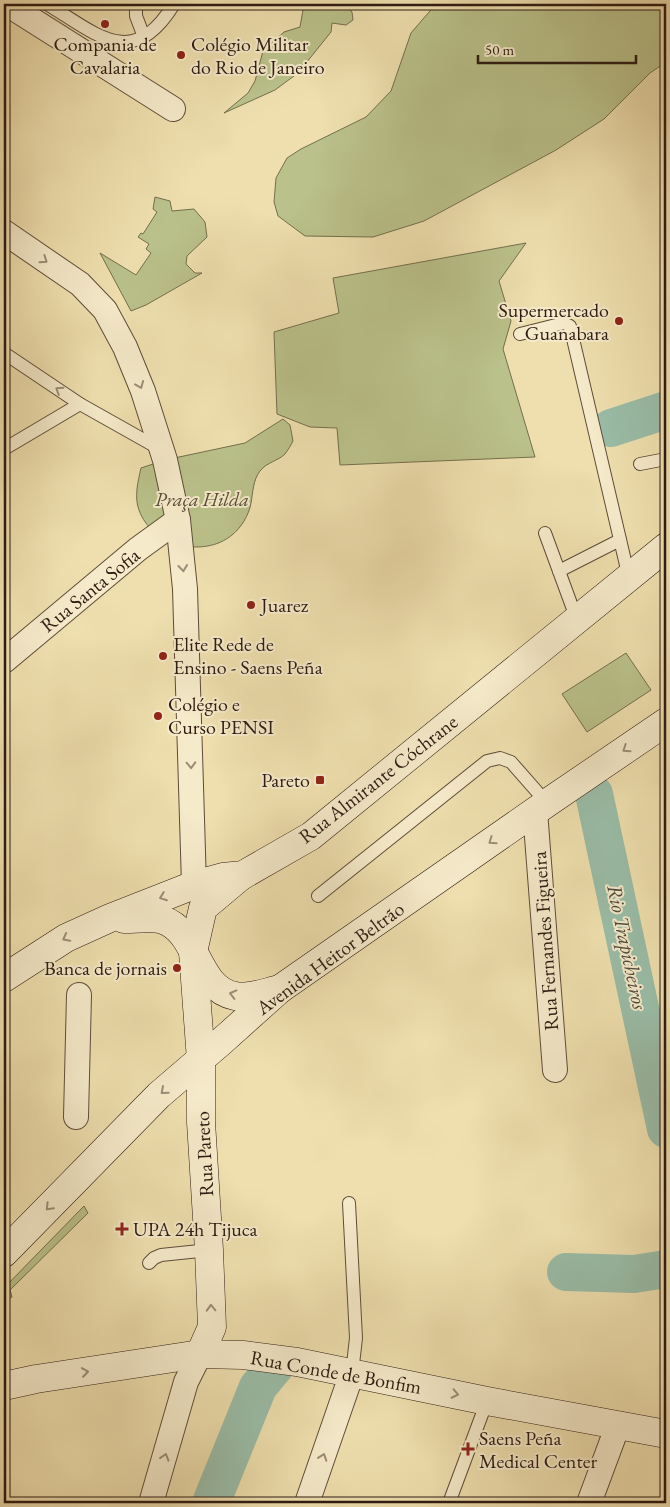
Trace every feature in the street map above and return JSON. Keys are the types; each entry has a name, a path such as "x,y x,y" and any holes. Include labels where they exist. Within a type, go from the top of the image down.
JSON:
{"main road":[{"name":"Rua Almirante Cóchrane","path":"4,978 66,938 110,918 194,885 223,877 243,875 312,836 666,547"},
{"name":"Avenida Heitor Beltrão","path":"4,1253 159,1095 280,989 666,722"},
{"name":"Rua Pareto","path":"200,1354 212,1327 210,1250 202,1122 201,1060 193,952 203,908 243,875"},
{"name":"Rua Pareto","path":"110,918 161,919 174,925 185,937 193,952"},
{"path":"193,952 210,981 218,989 234,996 251,996 280,989"},
{"name":"Rua Conde de Bonfim","path":"4,1386 36,1379 200,1354 243,1355 288,1361 666,1434"},
{"path":"4,1374 36,1379"}],"street":[{"path":"7,4 173,109"},
{"path":"4,232 80,284 105,310 125,347 143,391 162,450 178,520 185,589 194,885"},
{"name":"Rua Santa Sofia","path":"4,661 138,550 178,520"},
{"name":"Rua Fernandes Figueira","path":"541,807 555,1070"},
{"path":"76,1117 79,995"},
{"path":"151,1503 186,1382 200,1354"},
{"path":"307,1503 352,1373"},
{"path":"589,1503 618,1424"}],"lane":[{"path":"47,4 99,36 110,41 128,43 144,37 164,21 174,4"},
{"path":"136,4 136,16 144,37"},
{"path":"520,334 564,323 570,326 629,578"},
{"path":"4,353 80,404 162,450"},
{"path":"4,449 80,404"},
{"path":"640,464 666,459"},
{"path":"545,533 577,620"},
{"path":"559,570 620,540"},
{"path":"318,896 487,760 500,758 512,762 541,807"},
{"path":"349,1203 356,1338 352,1373"},
{"path":"150,1263 154,1258 161,1255 210,1250"},
{"path":"449,1503 488,1401"}],"green space":[{"path":"304,4 345,4 352,12 353,20 346,25 332,23 331,32 298,73 275,90 224,113 248,93 255,81 263,51 284,32 300,27"},
{"path":"436,4 666,4 666,62 650,73 604,119 556,150 424,221 373,237 305,236 278,216 274,202 276,178 287,158 301,149 366,117 391,91 411,33"},
{"path":"155,197 170,201 172,211 194,209 205,222 207,237 187,256 186,264 195,273 202,273 146,305 131,311 100,253 136,275 151,253 146,249 149,244 138,237 141,233 143,234 157,212 153,209"},
{"path":"526,243 499,281 511,321 503,349 535,457 340,465 337,428 310,427 277,414 274,332 339,313 333,278"},
{"name":"Praça Hilda","path":"283,419 290,425 293,441 285,454 260,471 255,482 246,517 232,535 220,542 207,546 179,545 166,540 145,522 139,510 137,500 141,468 165,460 245,443"},
{"path":"626,653 651,690 587,732 562,694"},
{"path":"84,1206 88,1213 10,1290 12,1297 5,1300 6,1304 4,1305 4,1288"}],"waterway":[{"name":"Rio Trapicheiros","path":"611,428 666,410"},
{"name":"Rio Trapicheiros","path":"594,794 666,1129"},
{"name":"Rio Trapicheiros","path":"566,1272 634,1274 666,1269"},
{"name":"Rio Trapicheiros","path":"211,1503 258,1387 277,1364"}],"place":[{"name":"Compania de Cavalaria","path":"105,24"},
{"name":"Colégio Militar do Rio de Janeiro","path":"181,55"},
{"name":"Supermercado Guanabara","path":"619,321"},
{"name":"Juarez","path":"251,605"},
{"name":"Elite Rede de Ensino - Saens Peña","path":"163,656"},
{"name":"Colégio e Curso PENSI","path":"158,716"},
{"name":"Pareto","path":"320,780"},
{"name":"Banca de jornais","path":"177,968"},
{"name":"UPA 24h Tijuca","path":"122,1229"},
{"name":"Saens Peña Medical Center","path":"468,1449"}]}
